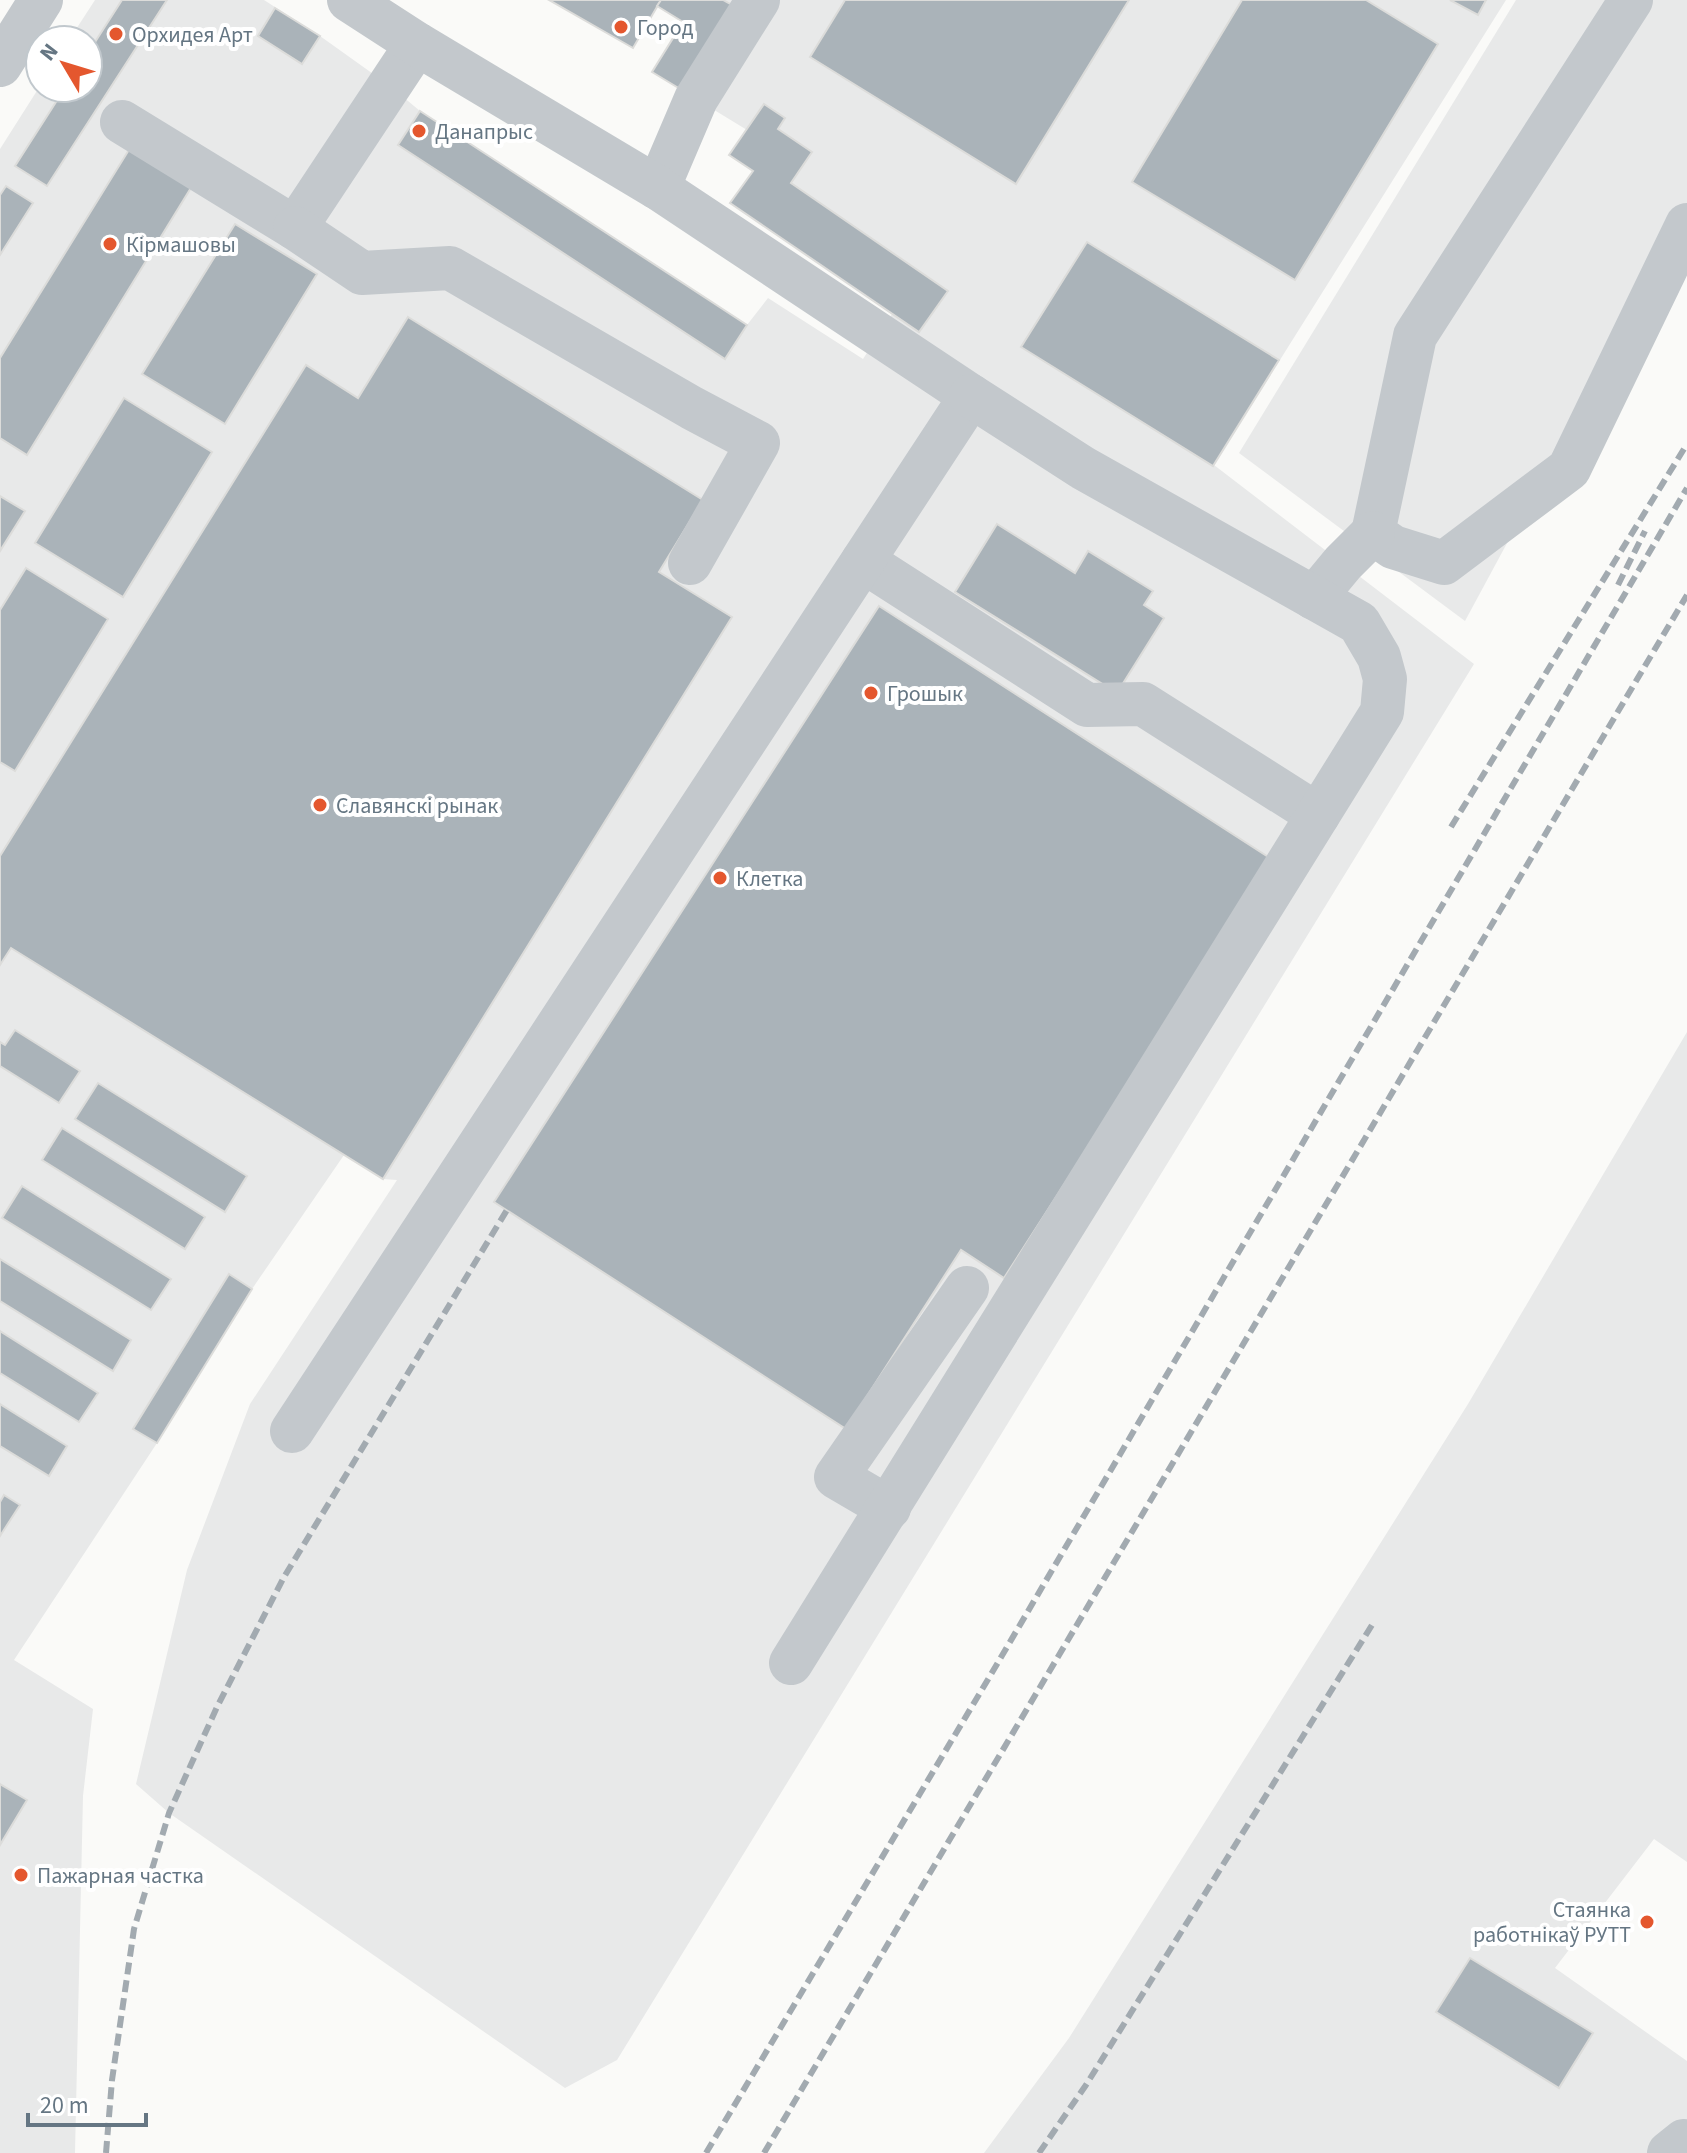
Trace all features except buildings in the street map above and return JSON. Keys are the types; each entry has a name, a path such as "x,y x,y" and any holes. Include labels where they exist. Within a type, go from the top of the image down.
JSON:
{"street":[{"path":"0,65 41,0"},
{"path":"349,0 658,188 1083,468 1359,623 1379,657 1385,679 1382,712 791,1663"},
{"path":"658,188 696,99 758,0"},
{"path":"1314,598 1373,533 1415,336 1631,0"},
{"path":"295,228 417,44"},
{"path":"122,122 295,228 362,273 450,268 758,443 690,563"},
{"path":"1373,533 1393,547 1444,563 1569,469 1687,225"},
{"path":"292,1431 971,396"},
{"path":"863,561 1087,705 1143,704 1318,815"},
{"path":"889,1508 836,1477 967,1288"},
{"path":"1669,2153 1684,2141 1687,2143"}],"shaded area":[{"path":"95,0 264,0 320,36 420,111 747,325 768,298 863,359 892,314 730,203 753,171 729,155 747,130 652,72 683,22 657,6 633,48 549,0 1506,0 1214,465 1474,664 617,2060 565,2088 169,1813 136,1784 187,1570 250,1404 397,1180 383,1179 344,1155 252,1289 157,1443 14,1660 93,1709 83,1796 75,2153 0,2153 0,149 29,104 104,104 104,24 79,24"},
{"path":"1516,0 1687,0 1687,210 1465,621 1239,453"},
{"path":"1687,1032 1687,1862 1654,1839 1555,1968 1687,2061 1687,2153 984,2153 1069,2038 1468,1404"}],"railway":[{"path":"1451,827 1687,444"},
{"path":"706,2153 990,1676 1687,488"},
{"path":"1618,585 1645,531"},
{"path":"764,2153 1687,595"},
{"path":"106,2153 112,2080 134,1929 169,1813 217,1707 284,1577 507,1210"},
{"path":"1039,2153 1086,2085 1372,1625"}],"place":[{"name":"Город","path":"621,27"},
{"name":"Орхидея Арт","path":"116,34"},
{"name":"Данапрыс","path":"419,131"},
{"name":"Кірмашовы","path":"110,244"},
{"name":"Грошык","path":"871,693"},
{"name":"Славянскі рынак","path":"320,805"},
{"name":"Клетка","path":"720,878"},
{"name":"Пажарная частка","path":"21,1875"},
{"name":"Стаянка работнікаў РУТТ","path":"1647,1922"}]}
